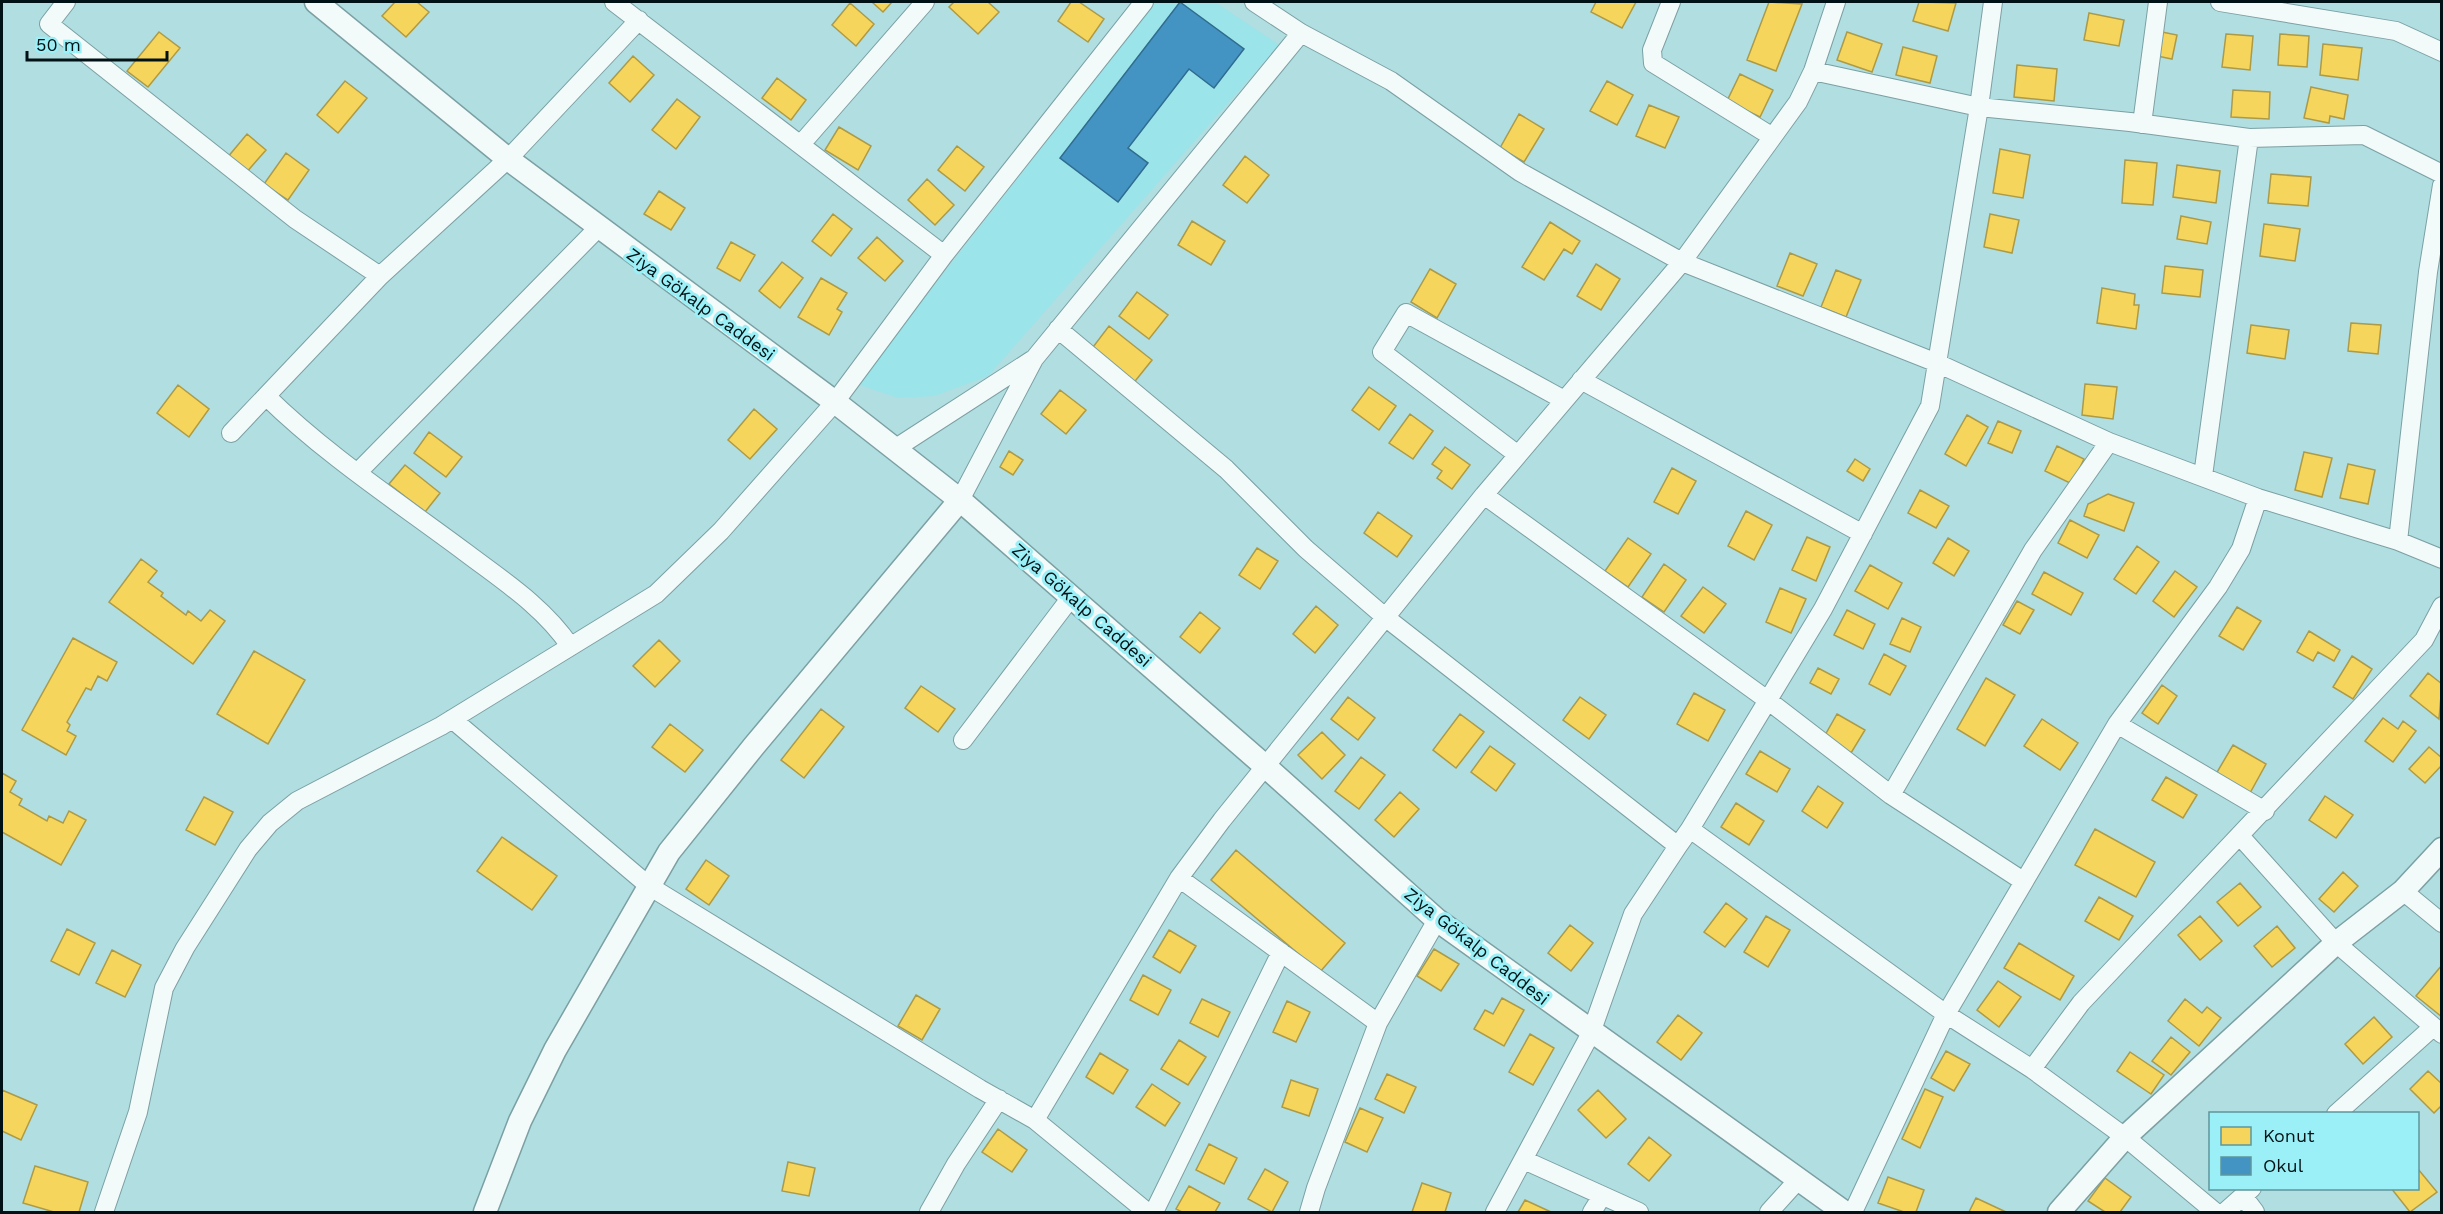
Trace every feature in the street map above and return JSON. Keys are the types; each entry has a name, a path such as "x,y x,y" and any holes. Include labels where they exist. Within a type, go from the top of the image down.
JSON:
{"street":[{"path":"66,2 49,24 296,219 380,276"},
{"name":"Ziya Gökalp Caddesi","path":"316,2 508,159 896,448 960,500 1072,596 1437,920 1591,1033 1844,1212"},
{"path":"614,2 802,143 944,255"},
{"path":"802,143 925,2"},
{"path":"104,1212 138,1112 164,988 185,948 248,849 270,824 297,801 452,719 657,594 722,531 835,402 944,255 1144,2"},
{"path":"1254,2 1301,33 1391,81 1520,172 1682,262 1937,363 2109,442 2258,498 2398,541 2442,559"},
{"path":"1671,2 1652,50 1653,63 1771,136"},
{"path":"1035,1120 1179,878 1265,766 1484,495 1682,262 1771,136 1798,102 1813,71 1836,2"},
{"path":"1495,1212 1591,1033 1633,914 1690,829 1766,699 1823,609 1929,406 1979,107 1993,2"},
{"path":"2142,124 2158,2"},
{"path":"2220,2 2396,31 2442,52"},
{"path":"231,433 380,276 508,159 639,20"},
{"path":"485,1212 520,1121 555,1050 669,852 960,500 1034,359 1301,33"},
{"path":"1813,71 1979,107 2249,138 2364,135 2442,174"},
{"path":"2203,476 2249,138"},
{"path":"2398,541 2428,272 2442,185"},
{"path":"358,472 598,228"},
{"path":"1518,455 1382,352 1406,312 1564,400"},
{"path":"1058,329 1226,469 1306,549 1385,617 1678,846"},
{"path":"896,448 1034,359"},
{"path":"1581,380 1863,534"},
{"path":"266,396 300,429 512,587 546,617 570,646"},
{"path":"1891,795 2033,550 2109,442"},
{"path":"1484,495 1766,699 1891,795 2023,881"},
{"path":"1852,1212 1946,1014 2117,724 2218,587 2241,549 2258,498"},
{"path":"963,740 1072,596"},
{"path":"2031,1069 2081,1003 2265,811 2424,640 2442,606"},
{"path":"452,719 650,886 1035,1120 1147,1212"},
{"path":"2117,724 2265,811"},
{"path":"1690,829 1946,1014 2031,1069 2125,1137 2215,1212"},
{"path":"2240,836 2336,943 2437,1030 2337,1112"},
{"path":"2059,1212 2125,1137 2336,943 2403,891 2442,849"},
{"path":"1179,878 1378,1023"},
{"path":"2403,891 2442,923"},
{"path":"1309,1212 1378,1023 1437,920"},
{"path":"1154,1212 1281,952"},
{"path":"929,1212 956,1164 999,1100"},
{"path":"1524,1160 1639,1212"},
{"path":"1769,1212 1797,1180"},
{"path":"2225,1212 2248,1192 2255,1212"},
{"path":"1592,1212 1602,1196"}],"shaded area":[{"path":"1156,2 1215,2 1279,45 988,376 934,396 898,398 857,384"}],"building: Konut":[{"path":"395,2 417,2 429,12 406,37 382,16"},
{"path":"872,2 892,2 883,12"},
{"path":"954,2 988,2 999,12 978,34 949,7"},
{"path":"1071,2 1079,2 1104,19 1088,42 1058,21"},
{"path":"1596,2 1636,2 1622,28 1591,12"},
{"path":"1769,2 1802,4 1776,71 1747,60"},
{"path":"1919,2 1956,3 1948,31 1913,21"},
{"path":"850,3 874,24 856,46 832,25"},
{"path":"2089,13 2124,20 2119,46 2084,40"},
{"path":"159,32 180,48 148,87 127,71"},
{"path":"1847,32 1882,44 1872,72 1837,60"},
{"path":"2162,32 2177,35 2172,59 2157,56"},
{"path":"2226,34 2253,36 2250,70 2222,67"},
{"path":"2280,34 2309,36 2307,67 2278,65"},
{"path":"2323,44 2362,48 2358,80 2320,75"},
{"path":"1903,47 1937,56 1930,83 1896,75"},
{"path":"633,56 654,75 630,102 609,83"},
{"path":"2017,65 2057,69 2054,101 2014,97"},
{"path":"1740,74 1773,90 1760,117 1727,101"},
{"path":"777,78 806,100 791,120 762,98"},
{"path":"345,81 367,98 338,133 317,115"},
{"path":"1607,81 1633,95 1617,125 1590,111"},
{"path":"2311,87 2348,95 2344,119 2330,116 2329,123 2304,118"},
{"path":"2233,90 2270,92 2269,119 2231,117"},
{"path":"677,99 700,117 676,149 652,130"},
{"path":"1649,105 1679,117 1665,148 1636,136"},
{"path":"1519,114 1544,129 1524,162 1500,148"},
{"path":"839,127 871,146 858,170 825,150"},
{"path":"247,134 266,150 245,174 227,158"},
{"path":"957,146 984,167 965,191 938,170"},
{"path":"2000,149 2030,155 2023,198 1993,193"},
{"path":"286,153 309,170 288,200 264,184"},
{"path":"1245,156 1269,175 1247,203 1223,185"},
{"path":"2125,160 2157,163 2153,205 2122,203"},
{"path":"2177,165 2220,171 2216,203 2173,197"},
{"path":"2271,174 2311,177 2308,206 2268,203"},
{"path":"927,179 954,205 935,225 908,200"},
{"path":"659,191 685,208 671,230 644,214"},
{"path":"833,214 852,229 831,256 812,241"},
{"path":"1990,214 2019,220 2012,253 1984,247"},
{"path":"2181,216 2211,222 2207,244 2177,239"},
{"path":"1192,221 1225,241 1211,265 1178,245"},
{"path":"1550,222 1580,241 1572,254 1564,249 1544,280 1522,267"},
{"path":"2264,224 2300,229 2295,261 2260,256"},
{"path":"877,237 903,261 885,281 858,258"},
{"path":"731,242 755,255 740,281 717,268"},
{"path":"1790,253 1817,264 1803,296 1777,286"},
{"path":"782,262 803,278 780,308 759,291"},
{"path":"1596,264 1620,279 1601,310 1577,296"},
{"path":"2165,266 2203,270 2200,297 2162,293"},
{"path":"1430,269 1456,284 1437,318 1411,302"},
{"path":"1836,270 1861,280 1846,317 1821,307"},
{"path":"821,278 847,293 837,309 842,312 829,335 798,317"},
{"path":"2102,288 2135,294 2134,305 2139,305 2136,329 2097,323"},
{"path":"1137,292 1168,315 1149,339 1119,316"},
{"path":"2351,323 2381,325 2378,354 2348,351"},
{"path":"2251,325 2289,330 2285,359 2247,353"},
{"path":"1109,326 1152,360 1132,385 1090,351"},
{"path":"2085,384 2117,387 2113,419 2082,415"},
{"path":"178,385 209,409 189,437 157,413"},
{"path":"1369,387 1396,406 1379,430 1352,410"},
{"path":"1060,390 1086,410 1066,434 1041,414"},
{"path":"754,409 777,429 750,459 728,440"},
{"path":"1410,414 1433,431 1413,459 1389,443"},
{"path":"1967,415 1988,427 1966,466 1945,454"},
{"path":"1998,421 2021,431 2012,453 1988,443"},
{"path":"429,432 462,457 446,477 414,453"},
{"path":"2057,446 2084,459 2072,484 2045,471"},
{"path":"1445,447 1470,465 1452,489 1437,478 1442,471 1432,464"},
{"path":"1009,451 1023,460 1013,475 1000,467"},
{"path":"2304,452 2332,458 2322,497 2295,490"},
{"path":"1855,459 1870,469 1863,481 1847,471"},
{"path":"2348,464 2375,470 2368,504 2340,498"},
{"path":"405,465 440,493 425,512 389,484"},
{"path":"1672,468 1696,481 1678,514 1654,502"},
{"path":"1920,490 1949,506 1936,528 1908,513"},
{"path":"2108,494 2134,503 2124,531 2084,516 2088,504"},
{"path":"1746,511 1772,525 1754,560 1728,546"},
{"path":"1378,512 1412,536 1397,557 1364,533"},
{"path":"2070,520 2099,535 2087,558 2058,543"},
{"path":"1807,537 1830,547 1816,581 1792,570"},
{"path":"1628,538 1651,554 1628,587 1605,571"},
{"path":"1948,538 1969,551 1954,576 1933,563"},
{"path":"2137,546 2159,562 2136,594 2114,579"},
{"path":"1257,548 1278,561 1260,589 1239,575"},
{"path":"141,559 157,571 148,582 163,593 161,596 186,615 188,611 201,621 210,610 225,621 193,664 109,602"},
{"path":"1664,564 1686,580 1664,612 1642,597"},
{"path":"1870,565 1902,583 1888,609 1855,591"},
{"path":"2175,571 2197,587 2174,617 2153,601"},
{"path":"2044,572 2083,593 2071,615 2032,594"},
{"path":"1703,587 1726,604 1704,633 1681,616"},
{"path":"1780,588 1806,599 1791,633 1766,622"},
{"path":"2017,601 2034,610 2020,634 2003,625"},
{"path":"1316,606 1338,625 1315,653 1293,634"},
{"path":"2237,607 2261,621 2243,650 2219,636"},
{"path":"1847,610 1875,624 1863,649 1834,635"},
{"path":"1200,612 1220,628 1200,653 1180,637"},
{"path":"1902,618 1921,627 1910,652 1890,644"},
{"path":"2309,631 2340,650 2334,661 2318,652 2313,661 2297,652"},
{"path":"73,638 117,662 107,681 98,676 91,690 86,688 67,722 70,725 67,731 76,736 66,755 22,730"},
{"path":"659,640 680,661 655,687 633,666"},
{"path":"254,651 305,680 268,744 217,714"},
{"path":"1884,654 1906,666 1890,695 1869,684"},
{"path":"2352,656 2372,669 2353,699 2333,687"},
{"path":"1818,668 1839,679 1831,694 1810,683"},
{"path":"2428,673 2442,684 2439,719 2410,696"},
{"path":"1986,678 2015,695 1985,746 1957,729"},
{"path":"2162,685 2177,696 2158,724 2142,713"},
{"path":"921,686 955,709 938,732 905,708"},
{"path":"1694,693 1725,710 1708,741 1677,724"},
{"path":"1348,697 1375,718 1358,740 1331,719"},
{"path":"1580,697 1606,715 1589,739 1563,720"},
{"path":"821,709 844,727 804,778 781,760"},
{"path":"1460,714 1484,732 1456,768 1433,750"},
{"path":"1837,714 1865,730 1851,753 1824,737"},
{"path":"2383,718 2398,729 2403,721 2416,731 2393,762 2365,741"},
{"path":"2042,719 2078,743 2060,770 2024,746"},
{"path":"670,724 703,750 685,772 652,747"},
{"path":"1322,732 1345,755 1322,779 1298,755"},
{"path":"2233,745 2266,764 2250,793 2216,774"},
{"path":"1490,746 1515,764 1496,791 1471,772"},
{"path":"2429,747 2442,758 2442,765 2425,783 2409,769"},
{"path":"1760,751 1790,769 1777,792 1746,774"},
{"path":"1361,757 1385,775 1359,809 1335,791"},
{"path":"2,773 16,781 10,792 22,799 19,805 47,821 49,816 63,823 69,811 86,820 61,865 2,832"},
{"path":"2166,777 2197,795 2183,818 2152,800"},
{"path":"1818,786 1843,803 1827,828 1802,811"},
{"path":"1400,792 1419,809 1394,837 1375,820"},
{"path":"2325,796 2353,815 2336,838 2309,820"},
{"path":"204,797 233,812 215,845 186,830"},
{"path":"1736,803 1764,821 1749,845 1721,827"},
{"path":"2095,829 2155,862 2136,897 2075,865"},
{"path":"502,837 557,876 532,910 477,871"},
{"path":"1236,850 1345,943 1320,972 1211,880"},
{"path":"706,860 729,876 709,905 686,889"},
{"path":"2343,872 2358,886 2334,912 2319,899"},
{"path":"2240,883 2261,907 2238,926 2217,902"},
{"path":"2099,897 2133,916 2119,940 2085,921"},
{"path":"1726,903 1747,919 1725,947 1704,932"},
{"path":"1766,916 1790,930 1768,967 1744,952"},
{"path":"2200,916 2222,941 2200,960 2178,935"},
{"path":"1570,925 1593,943 1571,971 1548,953"},
{"path":"2277,926 2295,948 2272,967 2254,946"},
{"path":"67,929 95,943 79,975 51,961"},
{"path":"1169,930 1196,946 1180,973 1153,957"},
{"path":"2019,943 2074,976 2060,1000 2004,968"},
{"path":"1434,949 1459,964 1441,991 1417,976"},
{"path":"112,950 141,965 125,997 96,983"},
{"path":"2442,965 2442,1017 2416,996"},
{"path":"1143,975 1171,990 1158,1015 1130,1000"},
{"path":"1998,981 2021,997 1999,1027 1977,1010"},
{"path":"916,995 940,1009 922,1040 898,1026"},
{"path":"1502,998 1524,1010 1504,1046 1474,1029 1485,1010 1493,1014"},
{"path":"1202,999 1230,1012 1218,1037 1190,1023"},
{"path":"2185,999 2202,1013 2207,1007 2221,1018 2199,1046 2168,1021"},
{"path":"1287,1001 1310,1012 1296,1042 1273,1032"},
{"path":"1678,1015 1702,1033 1681,1060 1657,1042"},
{"path":"2374,1017 2392,1037 2363,1064 2345,1044"},
{"path":"1530,1034 1554,1048 1533,1085 1509,1072"},
{"path":"2171,1037 2190,1052 2171,1075 2152,1061"},
{"path":"1179,1040 1206,1057 1188,1085 1161,1069"},
{"path":"1946,1051 1970,1064 1954,1091 1931,1078"},
{"path":"2130,1052 2164,1075 2151,1094 2117,1071"},
{"path":"1100,1053 1128,1070 1113,1094 1086,1077"},
{"path":"2428,1071 2442,1084 2442,1105 2434,1113 2410,1089"},
{"path":"1387,1074 1416,1087 1404,1113 1375,1099"},
{"path":"1291,1080 1318,1089 1309,1116 1282,1107"},
{"path":"1152,1084 1180,1103 1165,1126 1136,1107"},
{"path":"1925,1089 1943,1097 1920,1148 1902,1139"},
{"path":"2,1090 37,1105 21,1140 2,1131"},
{"path":"1598,1090 1626,1119 1606,1138 1578,1110"},
{"path":"1360,1108 1383,1118 1367,1152 1345,1142"},
{"path":"998,1129 1027,1150 1012,1172 982,1152"},
{"path":"1649,1137 1671,1155 1649,1181 1628,1164"},
{"path":"1209,1144 1237,1158 1224,1184 1196,1170"},
{"path":"788,1162 815,1168 809,1196 782,1191"},
{"path":"35,1166 88,1182 79,1212 54,1212 23,1203"},
{"path":"1265,1169 1288,1182 1272,1212 1248,1199"},
{"path":"2419,1170 2437,1192 2410,1212 2393,1190 2419,1190"},
{"path":"1888,1177 1924,1190 1916,1212 1904,1212 1878,1203"},
{"path":"2105,1178 2131,1197 2120,1212 2105,1212 2088,1201"},
{"path":"1422,1183 1451,1193 1445,1212 1412,1212"},
{"path":"1189,1186 1220,1203 1215,1212 1182,1212 1176,1209"},
{"path":"1976,1198 2006,1212 1969,1212"},
{"path":"1525,1200 1551,1212 1518,1212"}],"building: Okul":[{"path":"1180,2 1244,49 1214,88 1189,69 1128,148 1148,163 1118,202 1060,158"}]}
